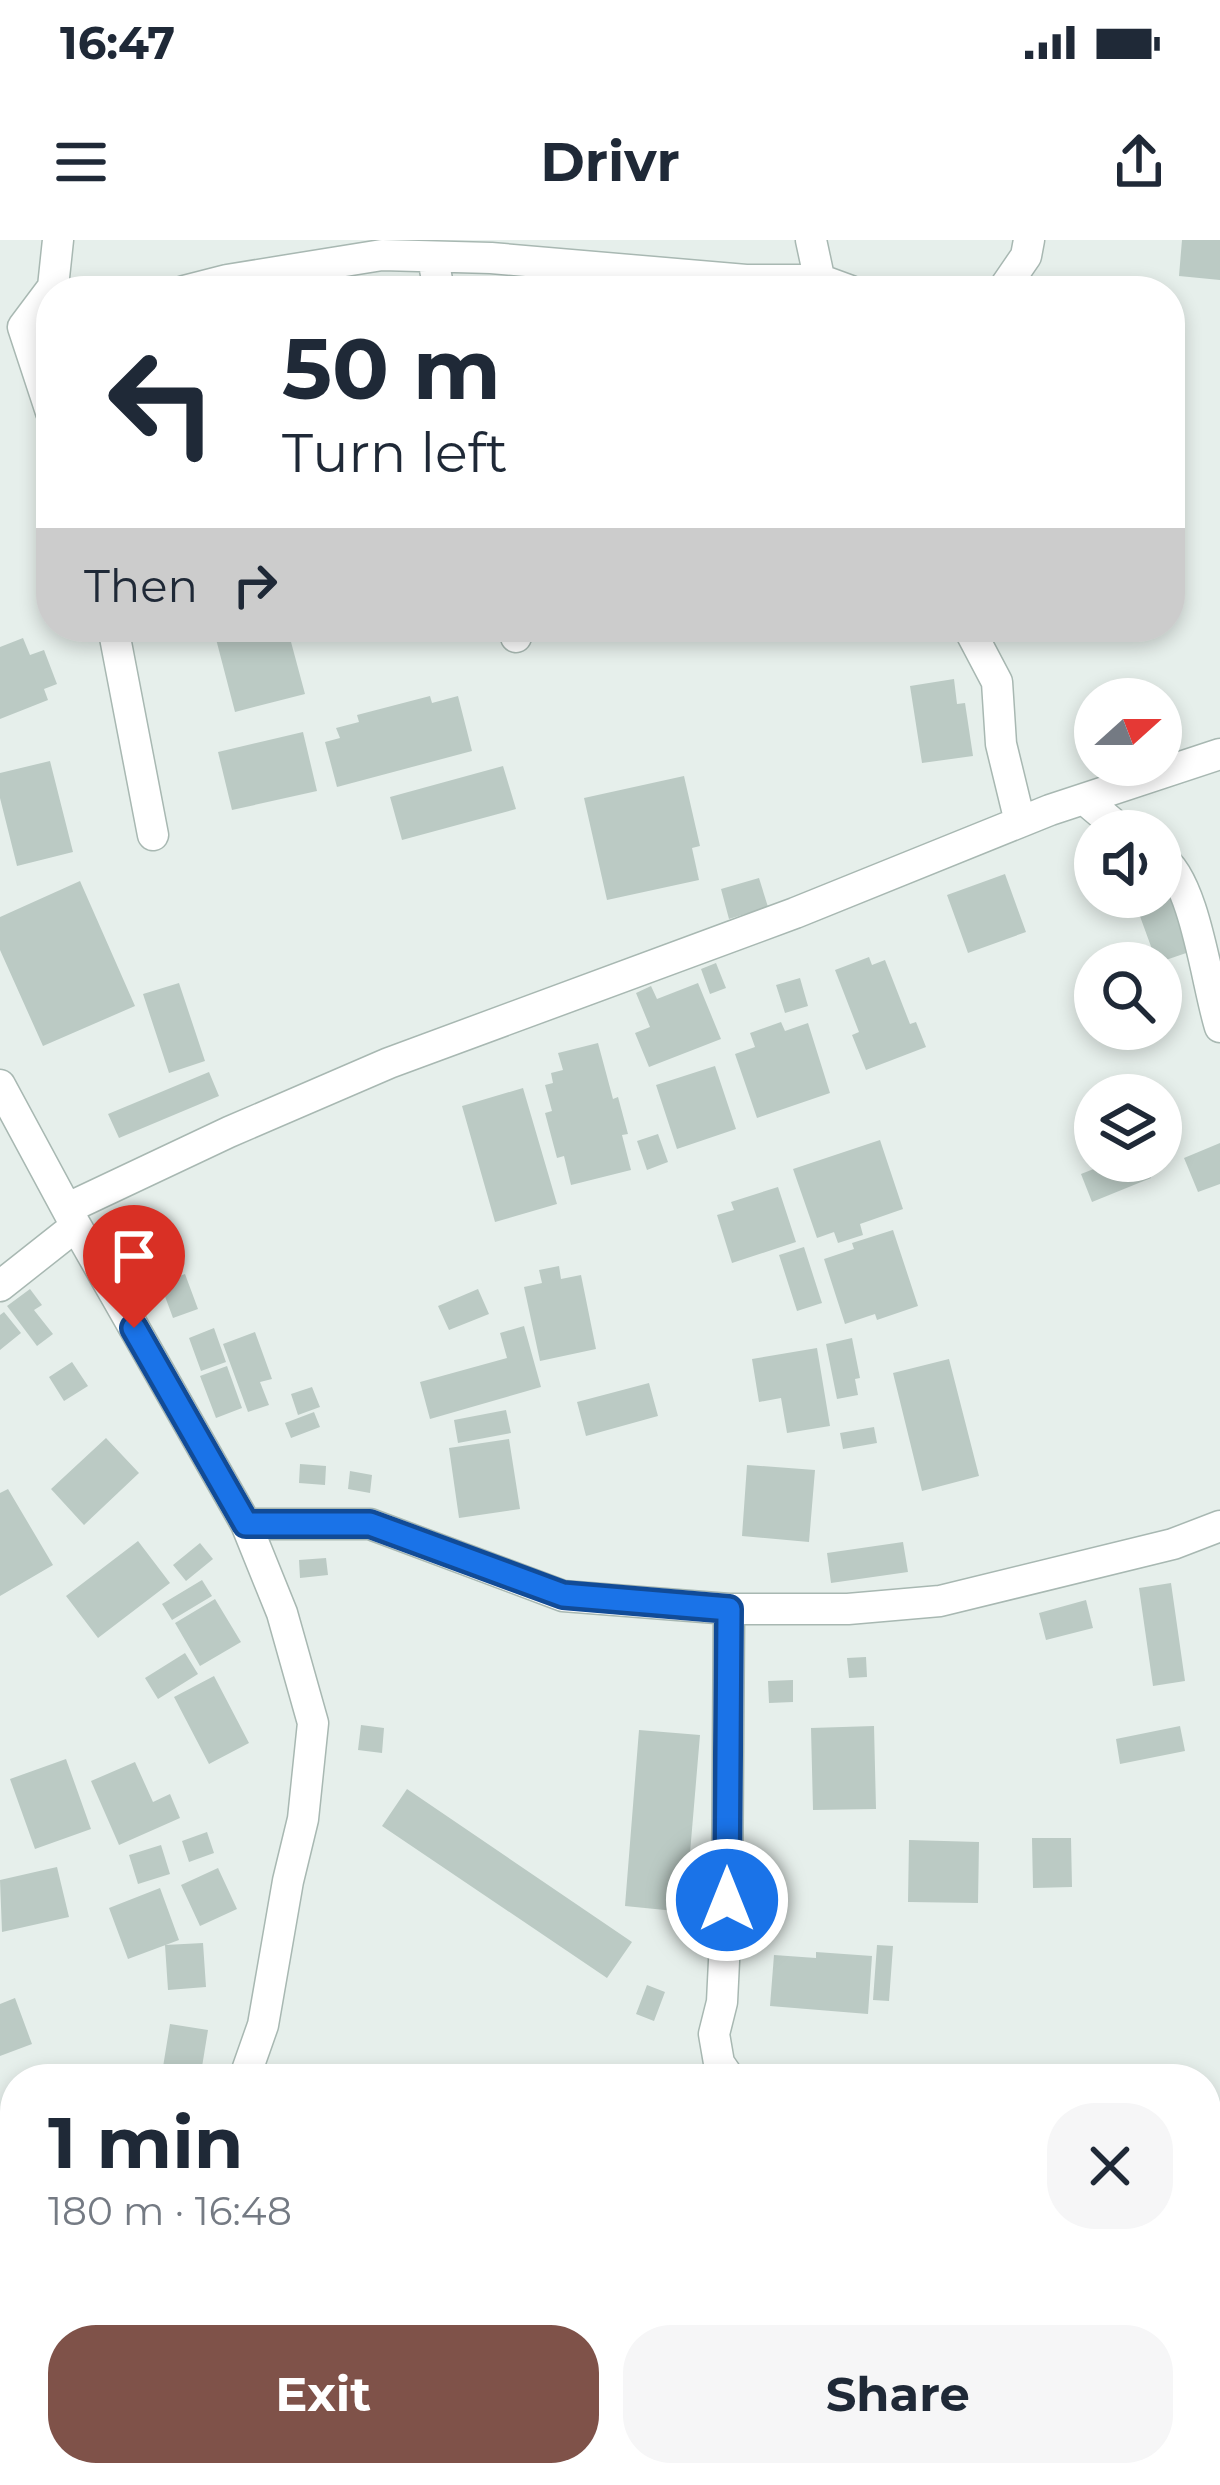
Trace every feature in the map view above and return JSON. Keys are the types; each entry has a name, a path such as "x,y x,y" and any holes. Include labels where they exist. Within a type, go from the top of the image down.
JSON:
{"street":[{"path":"53,276 58,240"},
{"path":"811,240 819,276"},
{"path":"1012,276 1026,256 1029,240"},
{"path":"247,276 390,247 433,258 491,258 700,276"},
{"path":"433,258 437,276"},
{"path":"25,326 36,362"},
{"path":"116,642 153,835"},
{"path":"976,642 997,682 1001,744 1020,822"},
{"path":"0,1286 72,1217 229,1132 389,1063 795,913 1020,822 1220,754"},
{"path":"1084,799 1097,810"},
{"path":"1182,889 1220,1027"},
{"path":"0,1085 246,1524 282,1612 313,1724 304,1819 263,2025 249,2064"},
{"path":"246,1524 370,1524 563,1595 729,1609 848,1609 940,1601 1173,1544 1220,1526"},
{"path":"720,2064 714,2034 722,2002 727,1900 729,1609"}],"building":[{"path":"1182,240 1220,240 1220,280 1179,276"},
{"path":"23,638 30,655 44,650 57,684 44,689 48,700 0,719 0,647"},
{"path":"217,642 291,642 305,694 235,712"},
{"path":"954,679 957,704 965,703 973,756 922,763 910,686"},
{"path":"430,696 432,703 458,696 472,751 337,787 325,742 340,738 336,728 359,722 357,715"},
{"path":"303,732 317,791 232,810 218,752"},
{"path":"50,761 73,852 17,866 0,798 0,773"},
{"path":"503,766 516,809 402,840 390,797"},
{"path":"684,776 700,846 692,848 699,880 607,900 584,798"},
{"path":"1005,874 1026,932 968,953 947,895"},
{"path":"759,878 768,907 729,919 721,889"},
{"path":"80,881 135,1006 43,1046 0,950 0,917"},
{"path":"1141,918 1180,918 1195,950 1182,954 1182,942 1149,942"},
{"path":"869,957 872,965 885,960 910,1024 916,1022 926,1047 866,1070 852,1035 859,1032 835,970"},
{"path":"716,963 726,988 710,994 701,969"},
{"path":"800,978 808,1006 785,1013 776,985"},
{"path":"179,983 205,1061 169,1073 143,994"},
{"path":"698,983 721,1039 649,1067 635,1033 650,1027 636,993 651,986 657,999"},
{"path":"781,1022 785,1031 808,1023 830,1093 757,1118 735,1054 755,1047 750,1033"},
{"path":"598,1043 628,1134 622,1135 631,1170 571,1185 564,1156 557,1158 545,1113 552,1111 545,1085 553,1083 551,1073 563,1070 558,1053"},
{"path":"715,1066 736,1129 677,1149 656,1085"},
{"path":"209,1072 219,1096 119,1138 108,1114"},
{"path":"523,1088 557,1204 495,1222 462,1106"},
{"path":"658,1134 668,1162 647,1170 637,1141"},
{"path":"880,1140 903,1209 860,1224 863,1235 838,1243 834,1232 817,1238 793,1169"},
{"path":"1220,1143 1220,1184 1198,1192 1184,1158"},
{"path":"1084,1182 1141,1182 1092,1202"},
{"path":"778,1187 796,1242 732,1263 717,1215 734,1210 731,1202"},
{"path":"893,1230 918,1306 877,1320 875,1314 845,1324 824,1259 854,1249 852,1243"},
{"path":"804,1247 822,1303 797,1311 779,1255"},
{"path":"559,1266 561,1279 581,1275 596,1349 540,1361 524,1287 542,1283 539,1270"},
{"path":"185,1274 198,1309 173,1318 160,1283"},
{"path":"30,1289 42,1305 34,1310 53,1334 37,1346 7,1306"},
{"path":"478,1289 489,1314 449,1330 438,1306"},
{"path":"4,1312 21,1333 0,1350 0,1315"},
{"path":"524,1326 541,1387 430,1419 420,1382 507,1358 500,1333"},
{"path":"214,1328 226,1362 201,1371 189,1338"},
{"path":"255,1332 272,1379 260,1382 269,1405 248,1412 223,1344"},
{"path":"852,1338 860,1378 855,1379 858,1395 837,1399 826,1344"},
{"path":"817,1348 830,1426 787,1433 781,1398 759,1402 752,1359"},
{"path":"949,1359 979,1476 922,1491 893,1373"},
{"path":"72,1362 88,1386 64,1401 49,1377"},
{"path":"227,1366 242,1408 216,1418 200,1376"},
{"path":"649,1383 658,1416 586,1436 577,1402"},
{"path":"312,1387 320,1407 298,1415 291,1394"},
{"path":"506,1410 511,1433 458,1443 454,1420"},
{"path":"314,1412 320,1427 291,1438 285,1423"},
{"path":"874,1427 877,1443 843,1449 840,1433"},
{"path":"106,1438 139,1473 84,1525 51,1489"},
{"path":"509,1439 520,1509 459,1518 449,1448"},
{"path":"300,1464 326,1466 325,1485 299,1483"},
{"path":"747,1465 815,1470 809,1542 742,1536"},
{"path":"350,1471 372,1475 370,1493 348,1489"},
{"path":"8,1489 53,1565 0,1596 0,1493"},
{"path":"138,1541 170,1583 98,1638 66,1596"},
{"path":"903,1542 908,1572 831,1583 827,1553"},
{"path":"200,1543 213,1559 186,1581 173,1565"},
{"path":"326,1558 328,1575 300,1578 299,1560"},
{"path":"202,1580 212,1596 172,1620 162,1604"},
{"path":"1171,1583 1185,1681 1153,1686 1139,1588"},
{"path":"215,1599 241,1642 200,1666 175,1623"},
{"path":"1086,1600 1093,1628 1046,1640 1039,1613"},
{"path":"185,1653 198,1674 158,1699 145,1678"},
{"path":"866,1657 867,1677 849,1678 847,1658"},
{"path":"214,1676 249,1743 209,1764 174,1697"},
{"path":"793,1680 793,1702 769,1703 768,1681"},
{"path":"361,1725 384,1728 382,1753 358,1750"},
{"path":"874,1726 876,1809 813,1810 811,1728"},
{"path":"1180,1726 1185,1751 1120,1764 1116,1739"},
{"path":"639,1730 700,1735 685,1912 625,1906"},
{"path":"66,1759 91,1829 35,1849 10,1779"},
{"path":"135,1762 153,1802 170,1794 180,1818 119,1845 91,1781"},
{"path":"407,1789 632,1942 607,1978 382,1826"},
{"path":"207,1832 214,1853 189,1862 182,1841"},
{"path":"1032,1838 1071,1838 1072,1887 1033,1888"},
{"path":"909,1840 979,1842 978,1903 908,1902"},
{"path":"161,1845 170,1874 138,1884 129,1855"},
{"path":"57,1867 69,1917 2,1932 0,1880"},
{"path":"218,1868 237,1909 200,1926 181,1885"},
{"path":"160,1888 179,1940 128,1959 109,1908"},
{"path":"203,1943 206,1987 168,1990 165,1945"},
{"path":"877,1945 893,1946 889,2001 873,2000"},
{"path":"816,1952 872,1956 868,2014 770,2006 774,1955 816,1958"},
{"path":"647,1985 665,1992 654,2021 636,2014"},
{"path":"15,1998 32,2044 0,2056 0,2004"},
{"path":"170,2024 208,2030 202,2064 163,2064"}],"route":[{"path":"134,1328 246,1524 370,1524 563,1595 729,1609 727,1900"}]}
